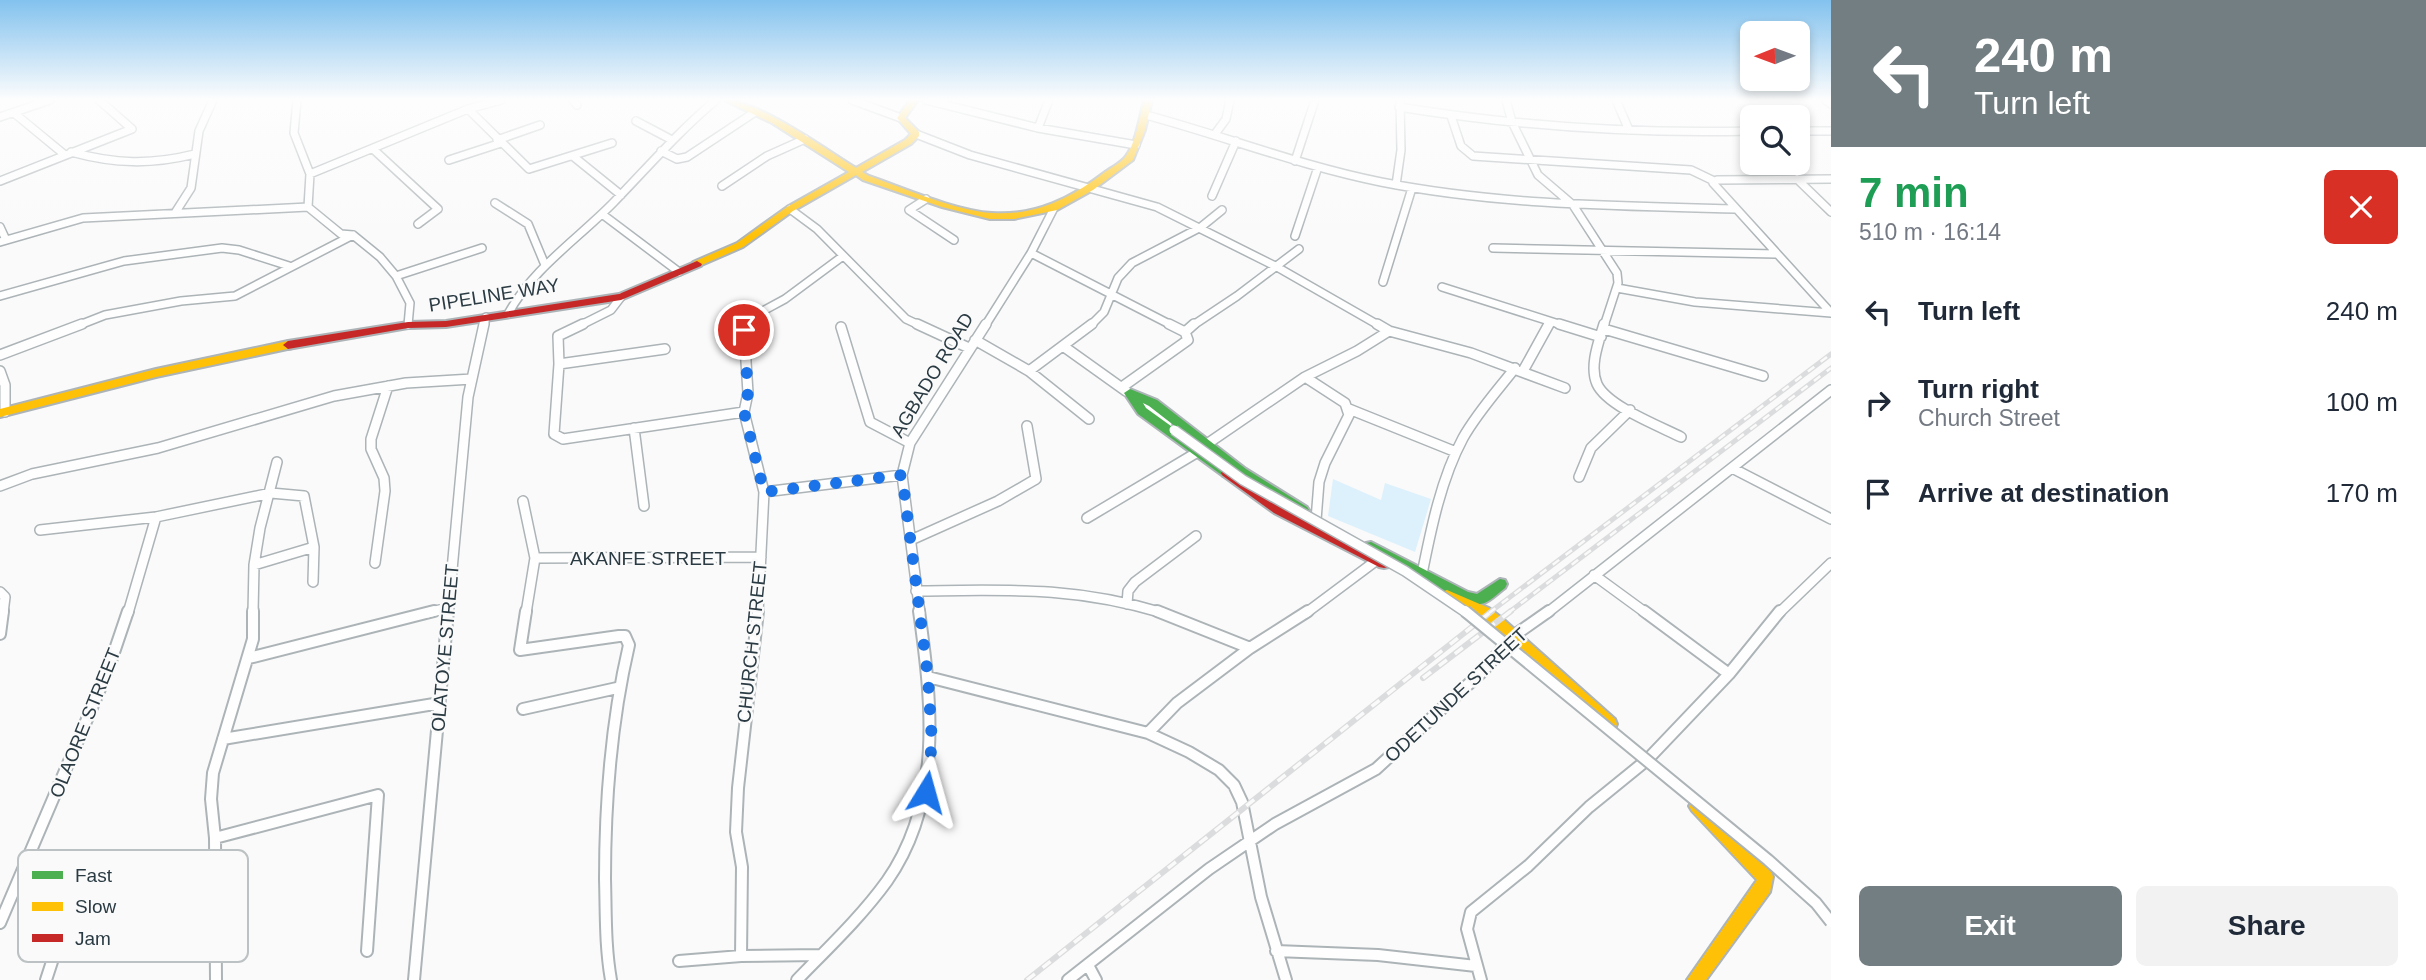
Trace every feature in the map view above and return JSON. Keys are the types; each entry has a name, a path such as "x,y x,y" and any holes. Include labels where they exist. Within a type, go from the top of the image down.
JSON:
{"street":[{"path":"57,146 68,154 142,165 195,154"},
{"path":"0,181 89,146"},
{"path":"175,214 191,188 197,146"},
{"path":"299,146 310,174 308,207"},
{"path":"310,174 381,146"},
{"path":"449,160 489,146"},
{"path":"503,146 528,169 605,146"},
{"path":"508,314 517,298 545,265 602,215 666,146"},
{"path":"661,151 677,159 687,157 704,146"},
{"path":"722,186 767,156 790,146"},
{"path":"815,146 855,173 926,199 990,216 1014,216 1054,208 1090,188 1130,158 1136,146"},
{"name":"PIPELINE WAY","path":"3,413 156,373 310,340 408,326 432,326 621,297 748,240 790,209 902,146"},
{"path":"946,146 970,155 1157,207 1277,267 1389,331 1519,370 1565,388"},
{"path":"1212,196 1234,146"},
{"path":"1250,146 1318,167 1412,188 1573,205 1735,209"},
{"path":"1295,161 1300,146"},
{"path":"1396,185 1401,146"},
{"path":"1461,146 1465,152 1474,156 1691,170 1714,181 1831,179"},
{"path":"1523,146 1545,183 1573,205 1617,274 1617,288 1602,333 1595,380 1605,394 1681,437"},
{"path":"373,149 439,209 418,224"},
{"path":"574,157 621,195"},
{"path":"1295,236 1318,167"},
{"path":"1797,179 1831,212"},
{"path":"1714,181 1735,209 1831,313"},
{"path":"1383,282 1412,188"},
{"path":"926,199 909,209 954,240"},
{"path":"495,203 528,224 545,265"},
{"path":"0,227 3,241 77,219 308,207 341,234 353,235 380,257 396,276 410,303 408,326"},
{"name":"AGBADO ROAD","path":"797,980 880,890 911,837 923,807 932,743 928,677 902,475 910,443 1031,253 1054,208"},
{"path":"790,209 817,229 906,319 972,344 1029,371 1089,419"},
{"path":"1029,371 1088,328 1104,312 1118,278 1132,263 1201,227 1222,210"},
{"path":"602,215 680,272"},
{"path":"0,355 105,315 181,301 235,296 353,235"},
{"path":"0,296 124,261 222,248 249,253 289,266"},
{"path":"396,276 482,248"},
{"path":"1493,248 1776,254"},
{"path":"1185,332 1200,318 1237,296 1299,249"},
{"path":"1031,253 1185,332 1188,340 1185,343 1126,390"},
{"name":"CHURCH STREET","path":"741,956 742,867 736,832 738,788 744,717 757,632 764,492 744,412 748,393 746,324 843,256"},
{"path":"1442,287 1550,323 1602,333 1763,376"},
{"path":"1617,288 1695,302 1831,313"},
{"path":"621,297 611,310 558,336 559,364 554,434 557,438 744,412"},
{"name":"OLATOYE STREET","path":"414,980 472,379 486,317"},
{"path":"1423,574 1432,524 1456,452 1477,418 1519,370 1550,323"},
{"path":"841,327 870,422 910,443"},
{"path":"1208,444 1305,377 1357,351 1389,331"},
{"path":"1063,346 1126,390 1174,430 1243,480 1405,571 1452,601 1769,860 1816,904 1831,922"},
{"path":"559,364 665,349"},
{"path":"0,371 5,385 3,413"},
{"path":"1305,377 1345,403 1349,409 1349,415 1325,463 1319,482 1316,520"},
{"path":"0,486 32,474 158,448 334,396 388,386 472,379"},
{"path":"376,563 385,491 384,478 370,449 388,386"},
{"path":"1126,390 1153,403 1242,472 1316,520 1465,597 1479,600 1500,584"},
{"path":"1126,390 1142,411 1196,453 1278,510 1469,608 1484,612 1648,759 1758,867 1765,877 1764,886 1696,980"},
{"name":"ODETUNDE STREET","path":"1068,980 1209,869 1275,824 1376,769 1484,670 1512,637 1831,390"},
{"path":"1349,409 1456,452"},
{"path":"1579,477 1591,447 1630,410"},
{"path":"911,540 998,501 1036,479 1027,426"},
{"path":"634,428 644,506"},
{"path":"1087,518 1196,453"},
{"path":"215,850 211,799 213,773 253,639 254,565 260,528 271,494 277,462"},
{"path":"1732,468 1831,519"},
{"path":"764,492 902,475"},
{"path":"40,530 156,517 271,494 304,496 314,547 313,582"},
{"path":"523,501 535,558 520,650 625,636 629,645 617,688 606,774 606,952 611,980"},
{"name":"OLAORE STREET","path":"31,850 108,670 141,575 156,517"},
{"path":"1127,604 1128,591 1135,582 1196,536"},
{"path":"254,565 314,547"},
{"name":"AKANFE STREET","path":"535,558 761,557"},
{"path":"1148,733 1177,703 1250,648 1297,620 1377,560"},
{"path":"1481,980 1467,929 1471,912 1528,866 1589,807 1648,759 1729,674 1784,607 1831,563"},
{"path":"1594,575 1729,674"},
{"path":"916,591 1073,592 1127,604 1201,627 1250,648"},
{"path":"0,592 5,597 0,634"},
{"path":"248,659 448,608"},
{"path":"928,677 1148,733 1179,747 1225,775 1238,791 1245,807 1249,843 1286,980"},
{"path":"523,709 617,688"},
{"path":"223,739 440,703"},
{"path":"215,838 378,795 368,951"},
{"name":"OLAORE STREET","path":"0,923 18,881"},
{"path":"1276,951 1378,955 1476,966"},
{"path":"679,961 741,956 820,955"},
{"path":"46,980 52,962"},
{"path":"216,962 216,980"},
{"path":"1088,965 1096,980"}],"shaded area":[{"path":"1333,479 1381,500 1385,483 1431,499 1415,552 1328,516"}],"railway":[{"path":"1489,613 1831,354"},
{"path":"1508,613 1831,368"},
{"path":"1027,980 1492,611"},
{"path":"1423,678 1511,611"}],"traffic: fast":[{"path":"1227,473 1142,411 1130,393 1153,403 1242,472 1303,510"},
{"path":"1371,547 1465,597 1479,600 1500,584"}],"traffic: slow":[{"path":"814,146 866,178 945,205 990,216 1014,216 1054,208 1090,188 1130,158 1135,146"},
{"path":"697,264 740,245 790,209 901,146"},
{"path":"0,413 156,373 288,345"},
{"path":"1447,596 1484,612 1497,622 1610,724"},
{"path":"1696,980 1764,886 1765,877 1697,806"}],"traffic: jam":[{"path":"288,345 408,325 446,324 621,297 697,264"},
{"path":"1227,473 1278,510 1384,563"}],"route":[{"path":"744,330 748,393 744,412 764,492 902,475 928,677 932,743 926,792"}]}
